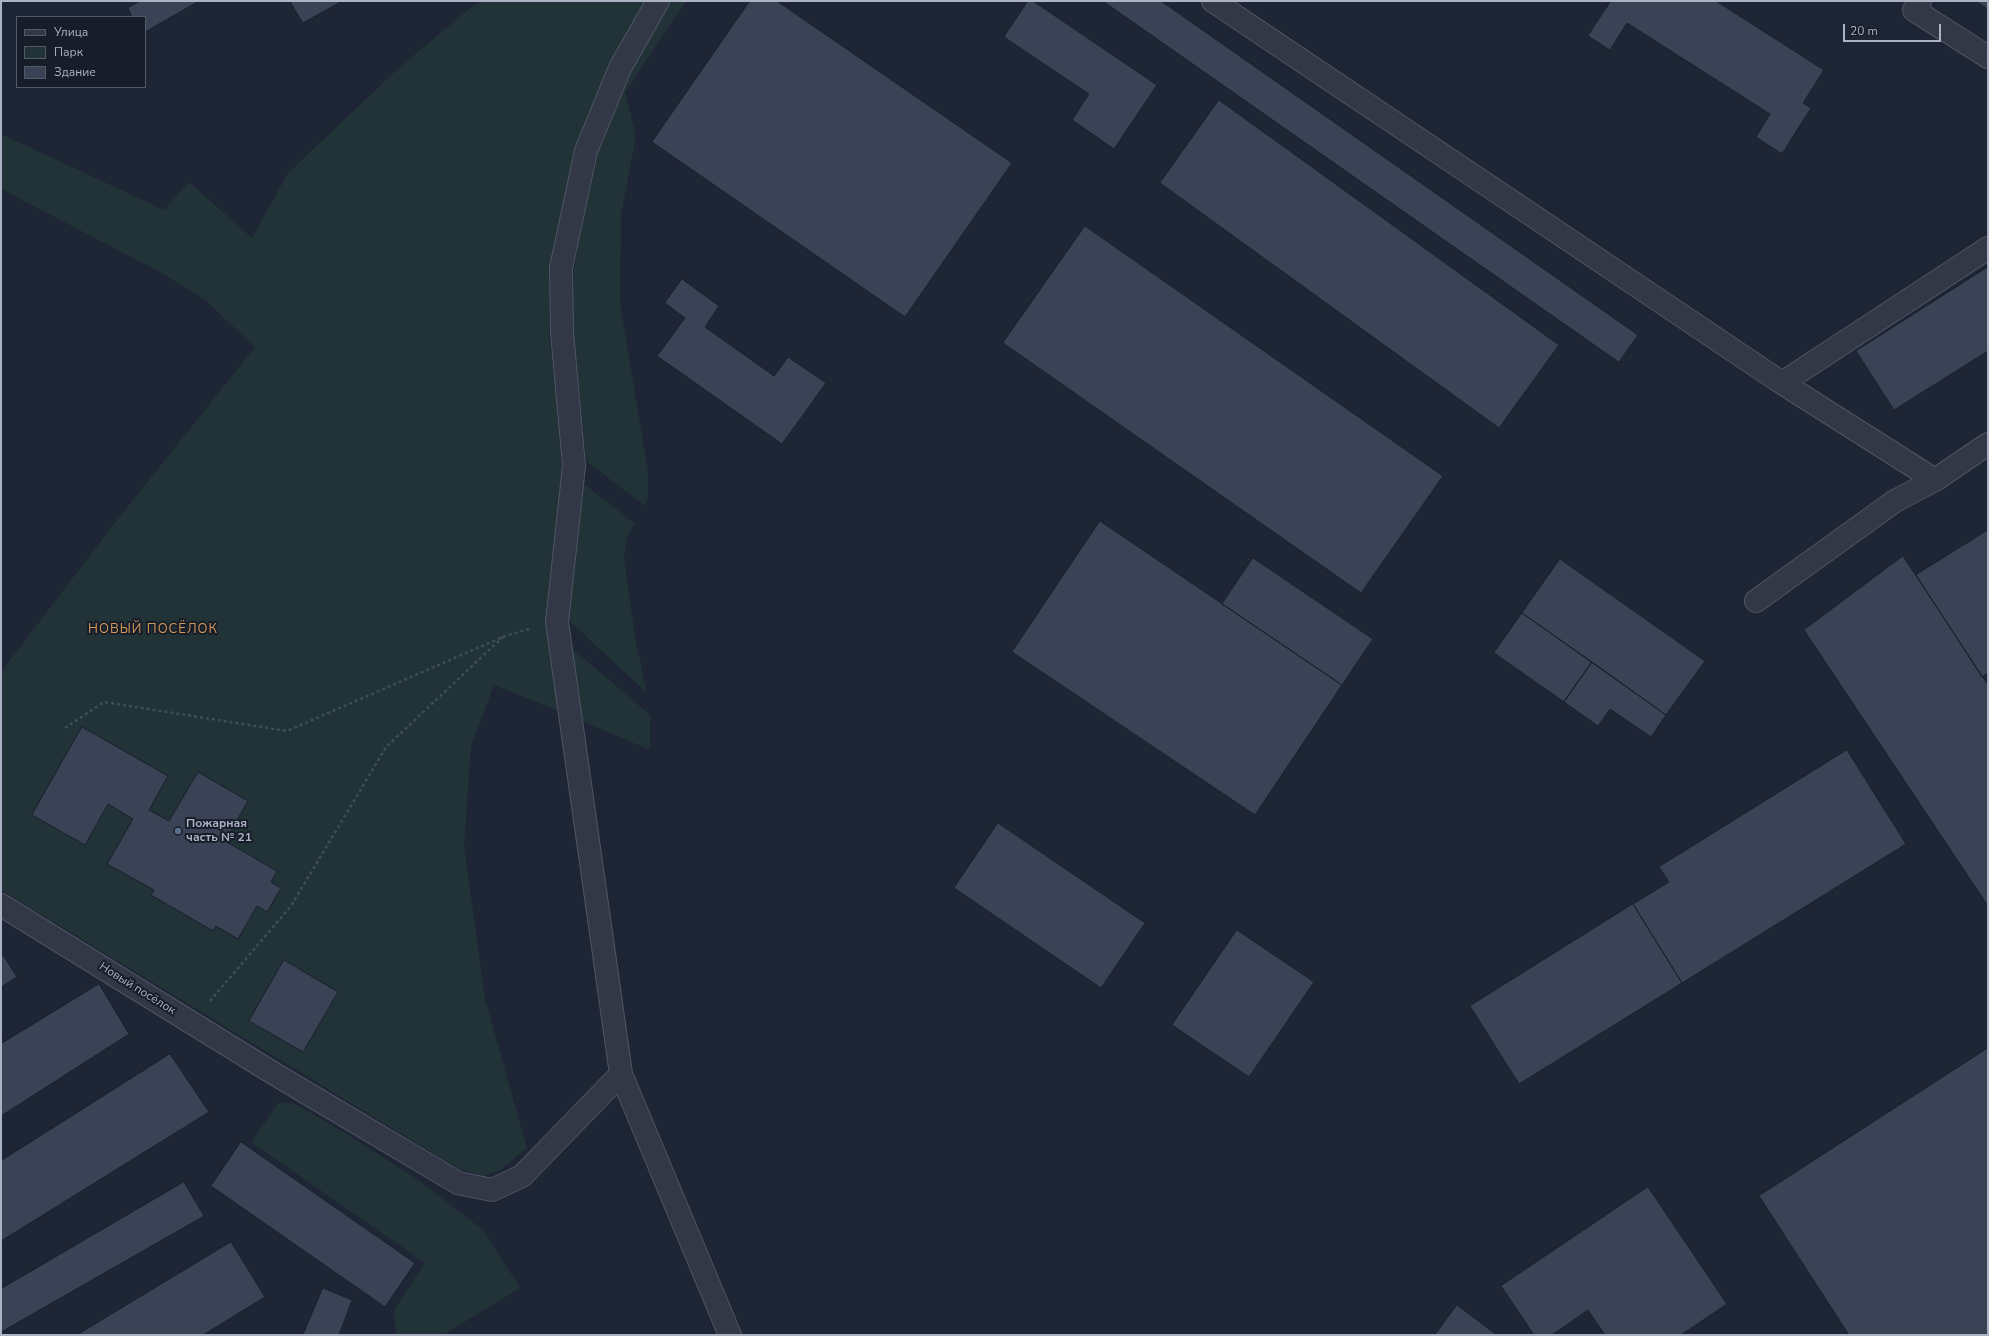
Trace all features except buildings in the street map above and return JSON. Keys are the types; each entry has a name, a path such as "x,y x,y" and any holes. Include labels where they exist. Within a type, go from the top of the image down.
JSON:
{"street":[{"path":"658,1 620,68 586,151 561,268 562,332 574,466 557,622 621,1074 730,1335"},
{"path":"1213,1 1782,383 1935,480"},
{"path":"1912,4 1988,58"},
{"path":"1782,383 1988,248"},
{"path":"1756,601 1895,501 1935,480 1988,444"},
{"name":"Новый посёлок","path":"1,905 273,1073 458,1183 492,1190 522,1176 621,1074"}],"path":[{"path":"64,728 104,702 287,731 505,636 557,622"},
{"path":"191,1023 291,906 386,747 505,636"}],"green space":[{"path":"482,1 645,1 610,64 576,147 549,268 549,335 557,399 562,474 547,610 549,641 559,711 494,685 471,745 464,846 485,999 527,1148 500,1170 484,1176 459,1169 1,890 1,672 110,529 255,347 204,299 158,271 1,189 1,134 164,210 189,182 252,238 288,173 401,66 469,9"},
{"path":"669,1 686,1 625,92 636,137 621,214 620,303 648,472 648,496 645,506 586,461 581,402 572,333 574,270 595,152 627,73"},
{"path":"583,483 635,524 627,537 624,558 635,637 647,693 565,617"},
{"path":"567,644 650,715 650,750 580,720"},
{"path":"279,1102 295,1104 340,1130 414,1177 483,1230 520,1288 443,1335 396,1335 394,1310 425,1263 251,1142"}],"place":[{"name":"Пожарная часть № 21","path":"178,831"}],"district":[{"name":"НОВЫЙ ПОСЁЛОК","path":"153,630"}]}
